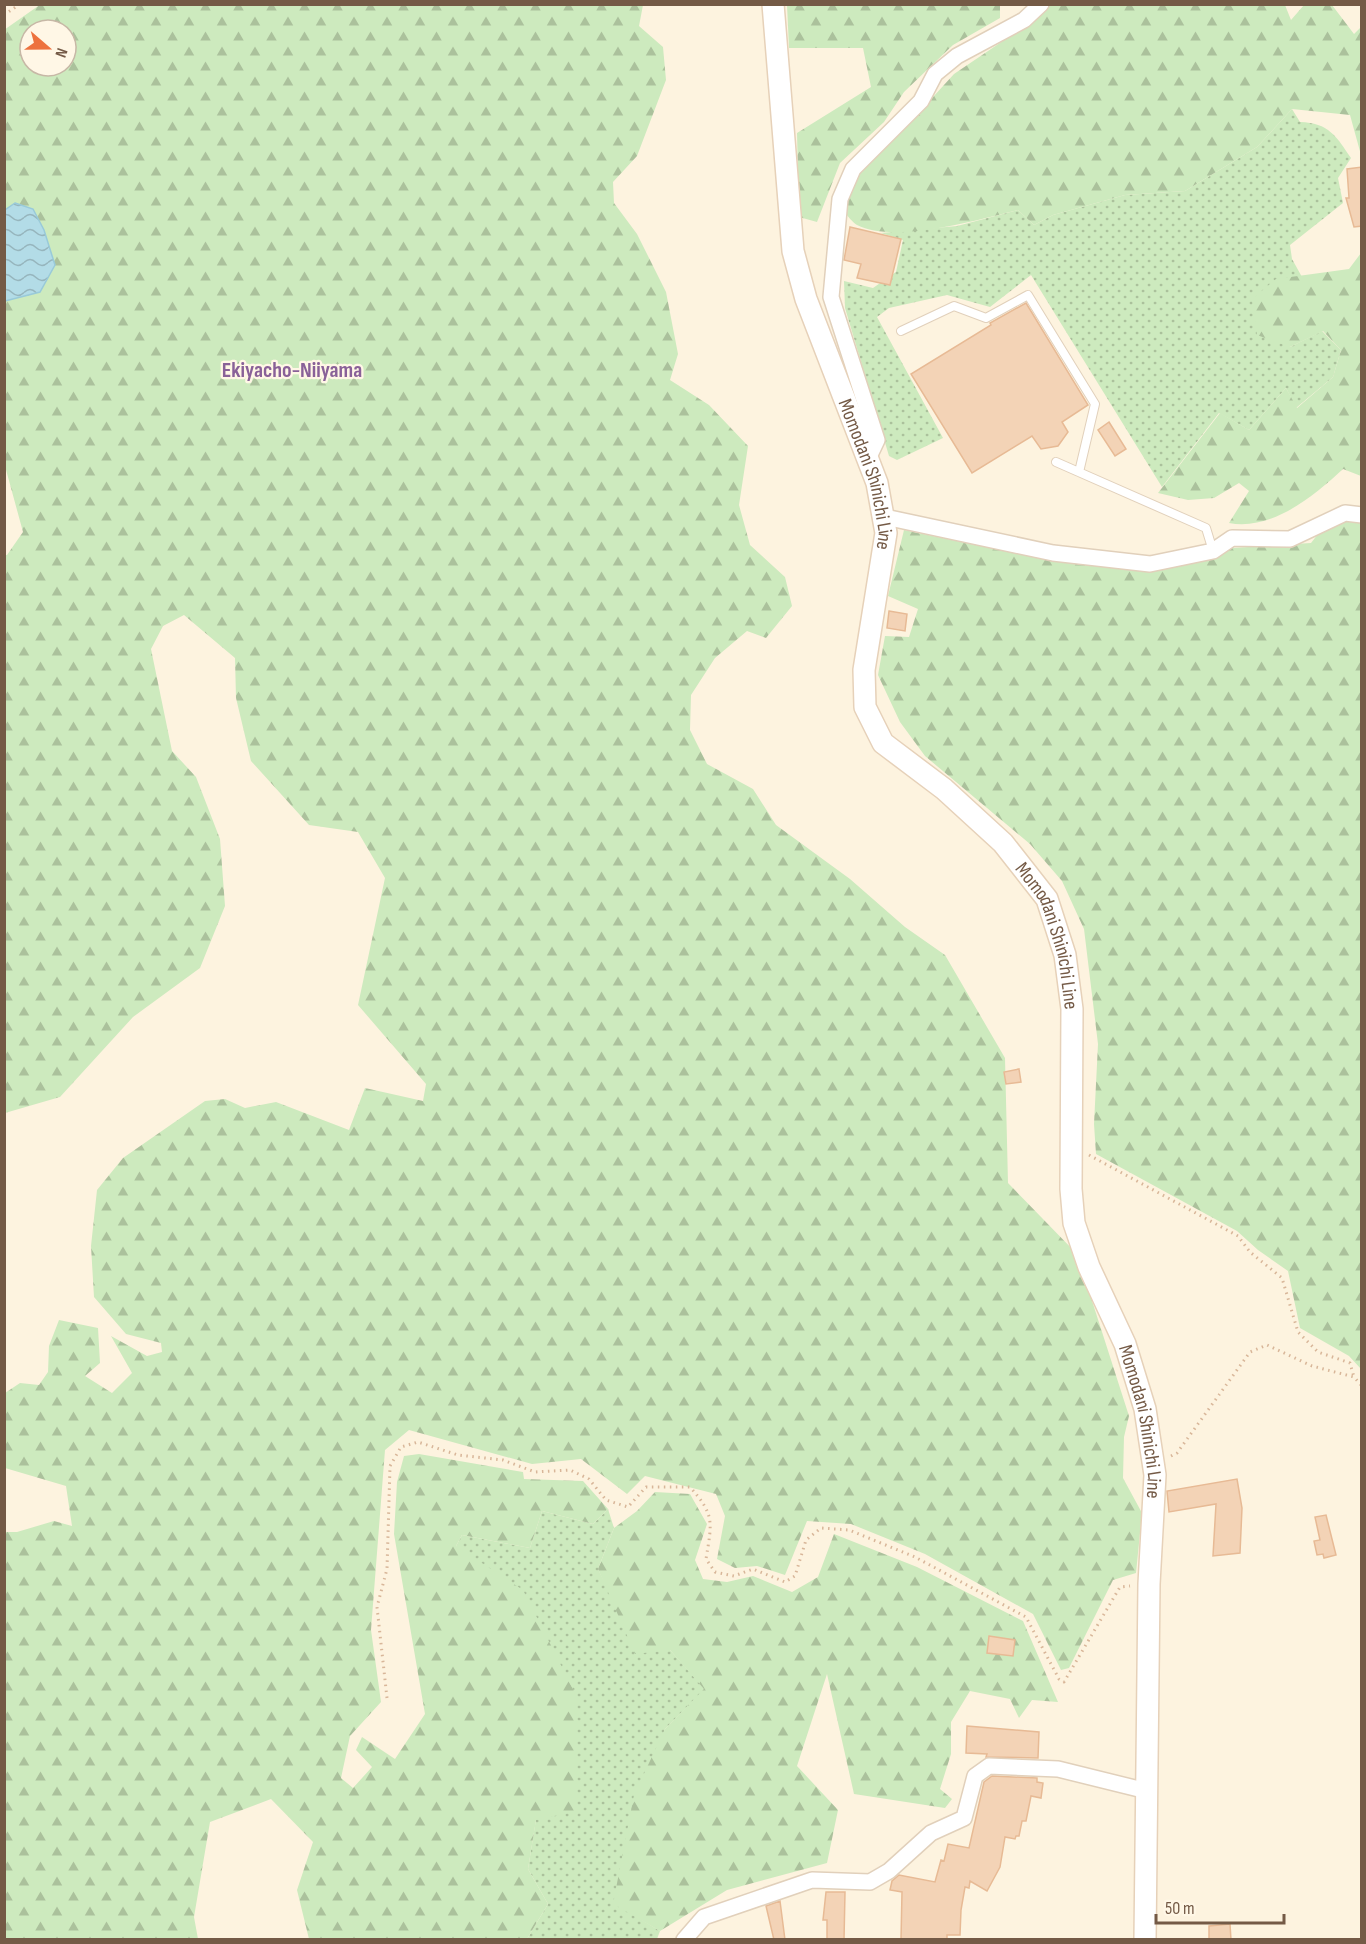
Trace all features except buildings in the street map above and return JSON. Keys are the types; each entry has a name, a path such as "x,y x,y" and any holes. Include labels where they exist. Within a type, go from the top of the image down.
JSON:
{"main road":[{"name":"Momodani Shinichi Line","path":"773,4 793,251 806,299 877,483 885,517 886,533 864,670 865,707 883,743 944,789 1003,843 1047,899 1065,955 1072,1009 1071,1189 1074,1223 1089,1267 1125,1344 1144,1409 1155,1475 1149,1584 1145,1940"}],"street":[{"path":"868,459 877,440 831,297 840,199 853,169 921,101 935,74 957,56 1024,20 1041,4"},
{"path":"885,517 1053,553 1150,564 1213,551 1232,538 1290,539 1344,513 1362,515"},
{"path":"684,1940 704,1917 812,1880 870,1882 889,1871 931,1833 964,1818 975,1776 988,1766 1058,1769 1147,1791"}],"lane":[{"path":"901,332 954,306 986,318 1028,295 1095,404 1080,472"},
{"path":"1056,462 1206,528 1213,551"}],"path":[{"path":"4,15 20,4"},
{"path":"1072,1130 1092,1158 1238,1236 1250,1252 1282,1278 1298,1332 1318,1352 1350,1363 1354,1377 1362,1386"},
{"path":"1153,1464 1177,1453 1250,1352 1267,1345 1312,1366 1354,1377"},
{"path":"387,1698 377,1607 387,1569 390,1466 401,1447 418,1442 458,1455 503,1460 535,1472 570,1470 589,1479 606,1500 628,1507 646,1487 690,1487 706,1505 712,1521 706,1558 715,1572 734,1576 753,1569 785,1582 795,1576 806,1540 821,1528 849,1530 915,1557 1026,1617 1059,1679 1064,1682 1120,1587 1149,1584"}],"green space":[{"path":"41,4 643,5 639,26 663,47 666,80 637,156 613,182 614,203 637,234 666,292 678,354 670,380 709,405 748,446 739,505 750,545 785,577 792,606 766,638 747,631 715,658 691,695 690,730 707,764 753,789 776,825 850,879 905,927 945,955 1005,1058 1008,1183 1077,1254 1129,1416 1124,1437 1123,1478 1142,1513 1136,1573 1113,1580 1069,1668 1061,1670 1033,1614 925,1554 851,1524 807,1521 785,1575 757,1566 735,1568 717,1559 725,1516 716,1494 645,1476 627,1494 581,1459 532,1464 409,1430 385,1450 371,1630 381,1702 350,1736 341,1778 353,1788 372,1767 356,1750 362,1737 395,1759 425,1714 394,1534 397,1482 404,1456 419,1454 523,1472 524,1479 583,1481 608,1509 593,1524 542,1511 530,1548 462,1535 456,1546 523,1590 577,1697 577,1811 536,1820 528,1869 548,1904 527,1939 309,1939 297,1890 313,1842 271,1799 210,1822 194,1917 198,1939 7,1940 5,1936 5,1532 17,1532 54,1521 72,1526 66,1486 5,1468 5,1393 20,1383 39,1385 48,1372 49,1346 59,1320 98,1328 100,1363 85,1376 112,1393 132,1373 111,1336 147,1356 162,1352 161,1343 126,1334 94,1297 91,1246 97,1190 123,1158 205,1101 225,1099 245,1108 276,1102 349,1130 365,1088 423,1101 426,1084 358,1005 385,878 358,832 309,825 251,761 236,698 235,658 184,615 163,626 151,649 172,751 196,777 220,839 225,906 200,968 133,1017 60,1097 5,1113 4,555 7,555 23,532 5,466 5,301 40,292 15,203 5,210 4,30 18,20 18,78 78,78 78,18 21,18"},
{"path":"787,5 1000,5 1000,18 953,45 904,92 884,122 840,163 817,222 799,217 797,133 871,87 863,48 789,48"},
{"path":"1045,5 1285,5 1291,20 1304,5 1332,5 1354,34 1361,27 1361,155 1350,115 1292,109 1257,147 1185,191 1125,195 1053,215 1034,225 1018,210 959,224 914,231 873,230 853,222 844,212 864,160 912,120 954,74 1028,24"},
{"path":"1292,109 1300,122 1318,125 1331,132 1351,158 1338,178 1343,203 1290,245 1292,259 1302,277 1276,280 1290,347 1322,331 1341,350 1333,377 1296,408 1286,388 1249,430 1219,413 1162,487 1031,275 990,307 947,295 889,308 877,317 943,438 897,460 889,456 845,308 844,281 873,288 896,272 903,240 881,233 957,226 1018,210 1034,225 1053,215 1125,195 1185,191 1257,147"},
{"path":"1361,253 1361,476 1343,469 1306,500 1291,509 1261,522 1245,524 1229,523 1249,491 1239,483 1214,498 1188,500 1158,493 1220,413 1249,430 1286,388 1297,408 1333,377 1341,350 1323,331 1290,347 1257,335 1252,299 1276,279 1349,269"},
{"path":"1361,516 1361,1369 1349,1356 1300,1328 1288,1271 1258,1250 1237,1231 1096,1154 1094,1124 1098,1044 1084,929 1062,881 1030,844 925,756 900,722 878,675 885,636 909,637 918,609 888,596 904,530 1048,560 1101,561 1155,568 1232,548 1311,543 1325,525"},
{"path":"655,1492 690,1494 707,1524 695,1560 703,1579 727,1582 753,1576 792,1592 818,1577 834,1534 917,1567 1023,1621 1058,1702 1032,1700 1019,1718 1010,1699 970,1691 951,1722 951,1754 940,1789 952,1799 945,1808 854,1794 827,1674 797,1766 838,1810 827,1863 727,1890 660,1931 613,1904 634,1795 665,1729 704,1689 670,1650 635,1654 598,1569 614,1528 637,1511"},
{"path":"608,1509 614,1528 598,1569 611,1595 670,1650 705,1689 665,1729 614,1903 660,1931 657,1939 527,1939 548,1904 528,1869 536,1819 456,1546 462,1535 530,1548 542,1511 593,1524"}],"water":[{"path":"15,203 33,209 44,230 55,265 40,292 5,301 5,210"}],"district":[{"name":"Ekiyacho-Niiyama","path":"292,369"}]}
